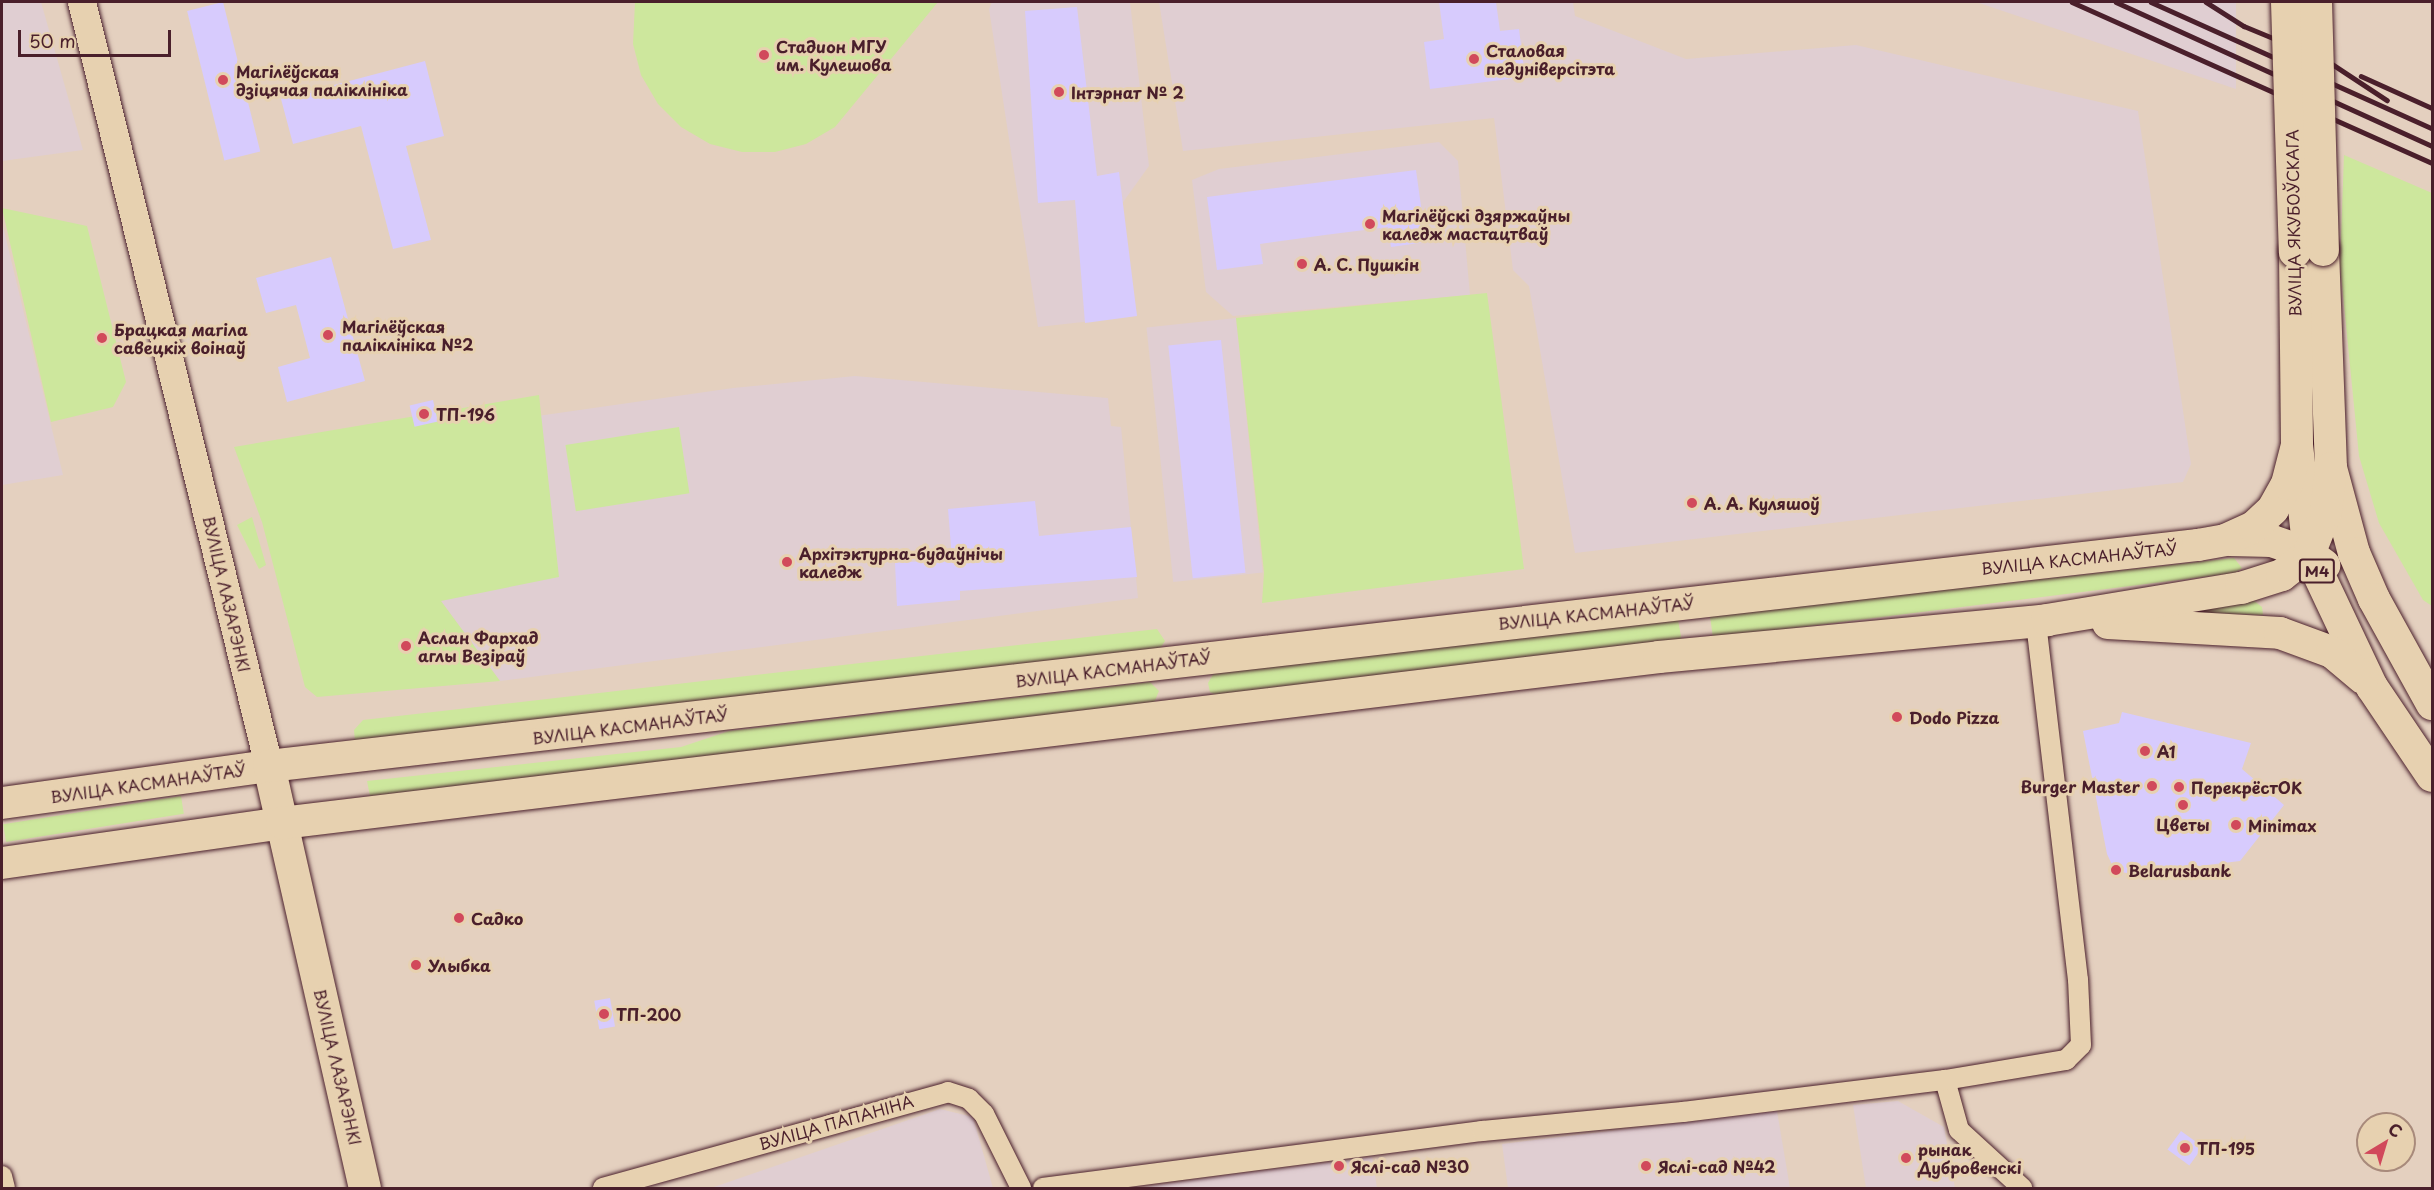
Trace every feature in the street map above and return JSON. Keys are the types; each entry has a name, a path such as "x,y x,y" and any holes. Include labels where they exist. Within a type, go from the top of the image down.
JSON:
{"main road":[{"name":"ВУЛІЦА ЛАЗАРЭНКІ","path":"82,2 269,766 365,1188"},
{"name":"ВУЛІЦА ЯКУБОЎСКАГА","path":"2287,2 2329,454"},
{"name":"ВУЛІЦА ЯКУБОЎСКАГА","path":"2297,445 2309,251 2316,2"},
{"name":"ВУЛІЦА КАСМАНАЎТАЎ","path":"2225,540 2253,527 2273,509 2287,484 2297,445"},
{"name":"М4","path":"2297,445 2309,554 2372,687 2433,776"},
{"name":"М4","path":"2329,454 2354,553 2409,663 2433,704"},
{"path":"2,863 282,823 1648,658 2042,620 2241,588 2282,575 2309,554 2326,512 2329,454"},
{"name":"ВУЛІЦА КАСМАНАЎТАЎ","path":"2,802 269,766 2256,538 2309,554 2337,578 2409,663"},
{"path":"2225,540 2256,549 2263,556 2263,574 2241,588"},
{"path":"2042,620 2280,633 2332,652 2372,687"}],"street":[{"path":"1043,1188 1482,1131 1683,1112 1945,1080 2066,1060 2081,1045 2078,980 2042,620"},
{"path":"1945,1080 1959,1130 2022,1188"},
{"name":"ВУЛІЦА ПАПАНІНА","path":"603,1188 948,1092 969,1099 984,1114 1021,1188"},
{"path":"2,1176 5,1188"}],"shaded area":[{"path":"2,2 41,2 83,150 2,161"},
{"path":"992,2 1130,2 1149,166 1121,205 1137,316 1038,327 989,9"},
{"path":"1159,2 1573,2 1575,16 1686,59 1856,45 2138,111 2191,464 2183,482 1575,553 1529,286 1513,270 1494,118 1183,151"},
{"path":"1976,2 2236,2 2236,89"},
{"path":"1439,142 1458,161 1470,295 1233,316 1206,292 1192,180 1219,169"},
{"path":"2,222 63,475 2,485"},
{"path":"1236,318 1263,573 1173,582 1146,327"},
{"name":"Архітэктурна-будаўнічы каледж","path":"855,376 1108,398 1111,426 1121,427 1138,598 500,681 441,601 439,430 733,388"},
{"name":"рынак Дубровенскі","path":"1898,1101 1944,1127 1955,1188 1866,1188 1853,1105"},
{"path":"940,1109 973,1117 993,1188 711,1188"},
{"name":"Яслі-сад №42","path":"1777,1111 1790,1188 1508,1188 1502,1144"},
{"name":"Яслі-сад №30","path":"1372,1157 1377,1188 1136,1188 1236,1174"}],"green space":[{"name":"Стадион МГУ им. Кулешова","path":"635,2 938,2 835,127 806,144 775,152 742,152 710,144 681,127 658,104 641,75 633,44"},
{"path":"2344,155 2432,193 2432,606 2423,600 2379,523 2359,456 2340,265"},
{"path":"2,208 87,226 126,382 113,407 51,422"},
{"path":"1487,293 1524,569 1262,603 1264,572 1236,318"},
{"path":"539,395 559,577 441,601 500,681 317,697 305,687 262,522 234,447"},
{"path":"679,427 689,493 576,511 565,445"},
{"path":"252,517 266,565 259,569 237,525"},
{"path":"2234,558 2242,568 2235,573 1713,638 1710,616"},
{"path":"2253,600 2262,607 2263,615 2156,611"},
{"path":"1678,620 1682,642 1219,696 1210,692 1208,683 1214,673"},
{"path":"1157,629 1165,641 1159,650 355,742 354,730 363,720"},
{"path":"1150,682 1159,691 1153,705 370,796 367,781 681,747 729,731"},
{"path":"181,796 184,814 6,842 3,824"}],"building":[{"name":"Магілёўская дзіцячая паліклініка","path":"223,2 260,151 224,160 187,11"},
{"name":"Сталовая педуніверсітэта","path":"1439,2 1496,2 1500,31 1519,29 1525,77 1430,89 1424,42 1444,39"},
{"name":"Інтэрнат № 2","path":"1077,7 1097,176 1119,172 1137,316 1085,323 1075,200 1038,203 1025,11"},
{"path":"425,61 444,136 406,146 431,240 393,249 361,126 293,144 281,99"},
{"path":"1416,170 1426,242 1391,247 1388,227 1325,235 1260,244 1263,264 1217,270 1207,197"},
{"name":"Магілёўская паліклініка №2","path":"331,257 365,381 287,402 278,367 310,358 296,305 266,313 256,278"},
{"path":"1221,340 1245,573 1193,578 1168,346"},
{"name":"ТП-196","path":"433,400 438,421 415,427 410,405"},
{"path":"1035,501 1039,536 1131,527 1137,577 960,591 960,600 897,606 895,563 952,559 948,509"},
{"name":"ПерекрёстОК","path":"2122,712 2251,743 2242,769 2284,805 2240,861 2133,874 2115,871 2107,854 2083,731 2119,723"},
{"name":"ТП-200","path":"610,998 615,1027 599,1029 594,1001"},
{"name":"ТП-195","path":"2181,1131 2203,1147 2189,1165 2167,1150"}],"railway":[{"path":"2072,2 2432,163"},
{"path":"2116,2 2432,146"},
{"path":"2151,2 2432,128"},
{"path":"2206,2 2244,26 2326,60 2387,100"},
{"path":"2361,76 2432,108"}],"place":[{"name":"Стадион МГУ им. Кулешова","path":"764,55"},
{"name":"Сталовая педуніверсітэта","path":"1474,59"},
{"name":"Магілёўская дзіцячая паліклініка","path":"223,80"},
{"name":"Інтэрнат № 2","path":"1059,92"},
{"name":"Магілёўскі дзяржаўны каледж мастацтваў","path":"1370,224"},
{"name":"А. С. Пушкін","path":"1302,264"},
{"name":"Магілёўская паліклініка №2","path":"328,335"},
{"name":"Брацкая магіла савецкіх воінаў","path":"102,338"},
{"name":"ТП-196","path":"424,414"},
{"name":"А. А. Куляшоў","path":"1692,503"},
{"name":"Архітэктурна-будаўнічы каледж","path":"787,562"},
{"name":"Аслан Фархад аглы Везіраў","path":"406,646"},
{"name":"Dodo Pizza","path":"1897,717"},
{"name":"A1","path":"2145,751"},
{"name":"Burger Master","path":"2152,786"},
{"name":"ПерекрёстОК","path":"2179,787"},
{"name":"Цветы","path":"2183,805"},
{"name":"Minimax","path":"2236,825"},
{"name":"Belarusbank","path":"2116,870"},
{"name":"Садко","path":"459,918"},
{"name":"Улыбка","path":"416,965"},
{"name":"ТП-200","path":"604,1014"},
{"name":"ТП-195","path":"2185,1148"},
{"name":"рынак Дубровенскі","path":"1906,1158"},
{"name":"Яслі-сад №30","path":"1339,1166"},
{"name":"Яслі-сад №42","path":"1646,1166"}]}
